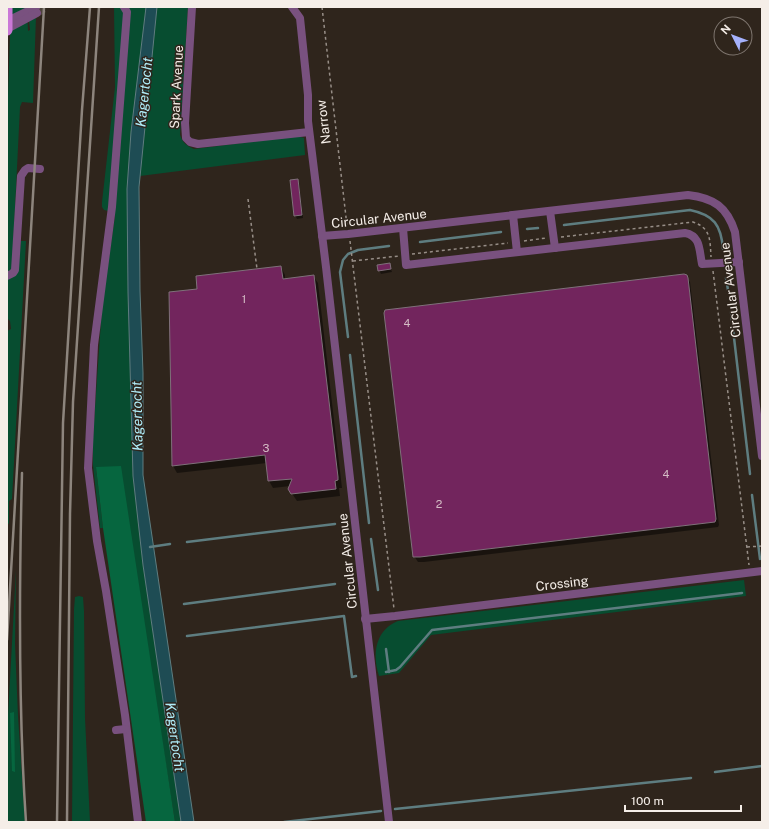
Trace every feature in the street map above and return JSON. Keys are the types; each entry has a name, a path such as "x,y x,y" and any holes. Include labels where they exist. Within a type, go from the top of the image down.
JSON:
{"main road":[{"path":"7,7 7,30"}],"street":[{"path":"124,7 127,12 112,207 94,345 88,468 97,541 106,591 138,822"},
{"name":"Spark Avenue","path":"192,7 185,128 186,138 190,142 198,144 309,132"},
{"name":"Narrow","path":"292,7 300,18 308,95 307,112 309,132 322,236"},
{"path":"7,30 36,10"},
{"path":"7,21 36,10"},
{"path":"7,276 15,270 22,172 28,168 40,169"},
{"name":"Circular Avenue","path":"390,822 322,236 349,238 403,228 688,195 702,197 713,201 726,212 731,220 735,232 762,456"},
{"path":"550,211 555,248"},
{"path":"513,215 517,252"},
{"path":"403,228 406,265 685,233 693,234 698,240 702,264 739,262"},
{"name":"Crossing","path":"366,618 395,616 762,571"},
{"path":"116,730 126,729"}],"path":[{"name":"Narrow","path":"322,7 353,261"},
{"path":"248,199 257,269"},
{"name":"Circular Avenue","path":"353,261 693,222 701,224 708,233 750,573"},
{"path":"353,261 395,616"},
{"path":"747,547 762,546"}],"green space":[{"path":"11,7 27,7 28,31 30,30 29,21 36,16 33,103 22,102 20,107 12,269 7,272 7,125"},
{"path":"114,7 146,7 131,132 127,189 133,476 143,565 181,822 175,822 159,721 96,467 103,528 100,528 93,465 93,437 102,307 115,216 113,212 104,210 102,207 115,87"},
{"path":"157,7 188,7 180,135 182,140 189,147 194,149 297,136 304,138 305,155 140,176"},
{"path":"21,241 26,241 12,499 9,501 9,523 7,526 7,331 11,329 10,321 7,318 7,280 18,271"},
{"path":"121,466 175,822 146,822 103,528 96,467"},
{"path":"16,570 15,644 25,822 7,822 7,734"},
{"path":"744,580 746,596 431,635 399,673 379,676 376,660 377,644 384,630 398,621"},
{"path":"75,597 83,597 84,611 85,718 90,822 72,822 74,609"},
{"path":"14,712 15,772 12,771 10,713"}],"water":[{"name":"Kagertocht","path":"146,7 157,7 139,187 140,291 143,373 143,475 194,822 181,822 143,565 133,476 127,189 131,132"}],"building":[{"path":"298,179 302,215 294,216 290,180"},
{"path":"390,263 391,269 378,271 377,265"},
{"path":"281,266 283,279 314,275 338,477 338,480 335,481 336,489 291,494 288,489 292,479 268,481 265,455 172,466 169,292 197,289 196,276"},
{"path":"684,274 687,275 688,278 716,519 715,522 413,557 384,313 385,310"}],"waterway":[{"path":"564,225 690,210 705,215 715,222 720,233 723,249"},
{"path":"527,229 538,228"},
{"path":"420,242 501,232"},
{"path":"348,337 340,272 343,260 348,254 358,250 389,246"},
{"path":"726,278 728,290"},
{"path":"731,312 750,474"},
{"path":"350,355 369,523"},
{"path":"752,495 760,559"},
{"path":"187,542 335,524"},
{"path":"371,539 378,590"},
{"path":"150,547 170,544"},
{"path":"184,604 335,584"},
{"path":"386,672 396,670 400,667 432,630 742,593"},
{"path":"187,636 344,616 352,677 356,676"},
{"path":"386,649 389,672"},
{"path":"715,772 762,766"},
{"path":"395,809 691,778"},
{"path":"284,822 381,811"}],"tunnel":[{"path":"37,13 46,7"}],"railway":[{"path":"7,640 44,7"},
{"path":"57,822 63,423 82,110 90,7"},
{"path":"67,822 70,514 73,402 99,7"},
{"path":"22,473 20,648 23,778 26,822"}]}
